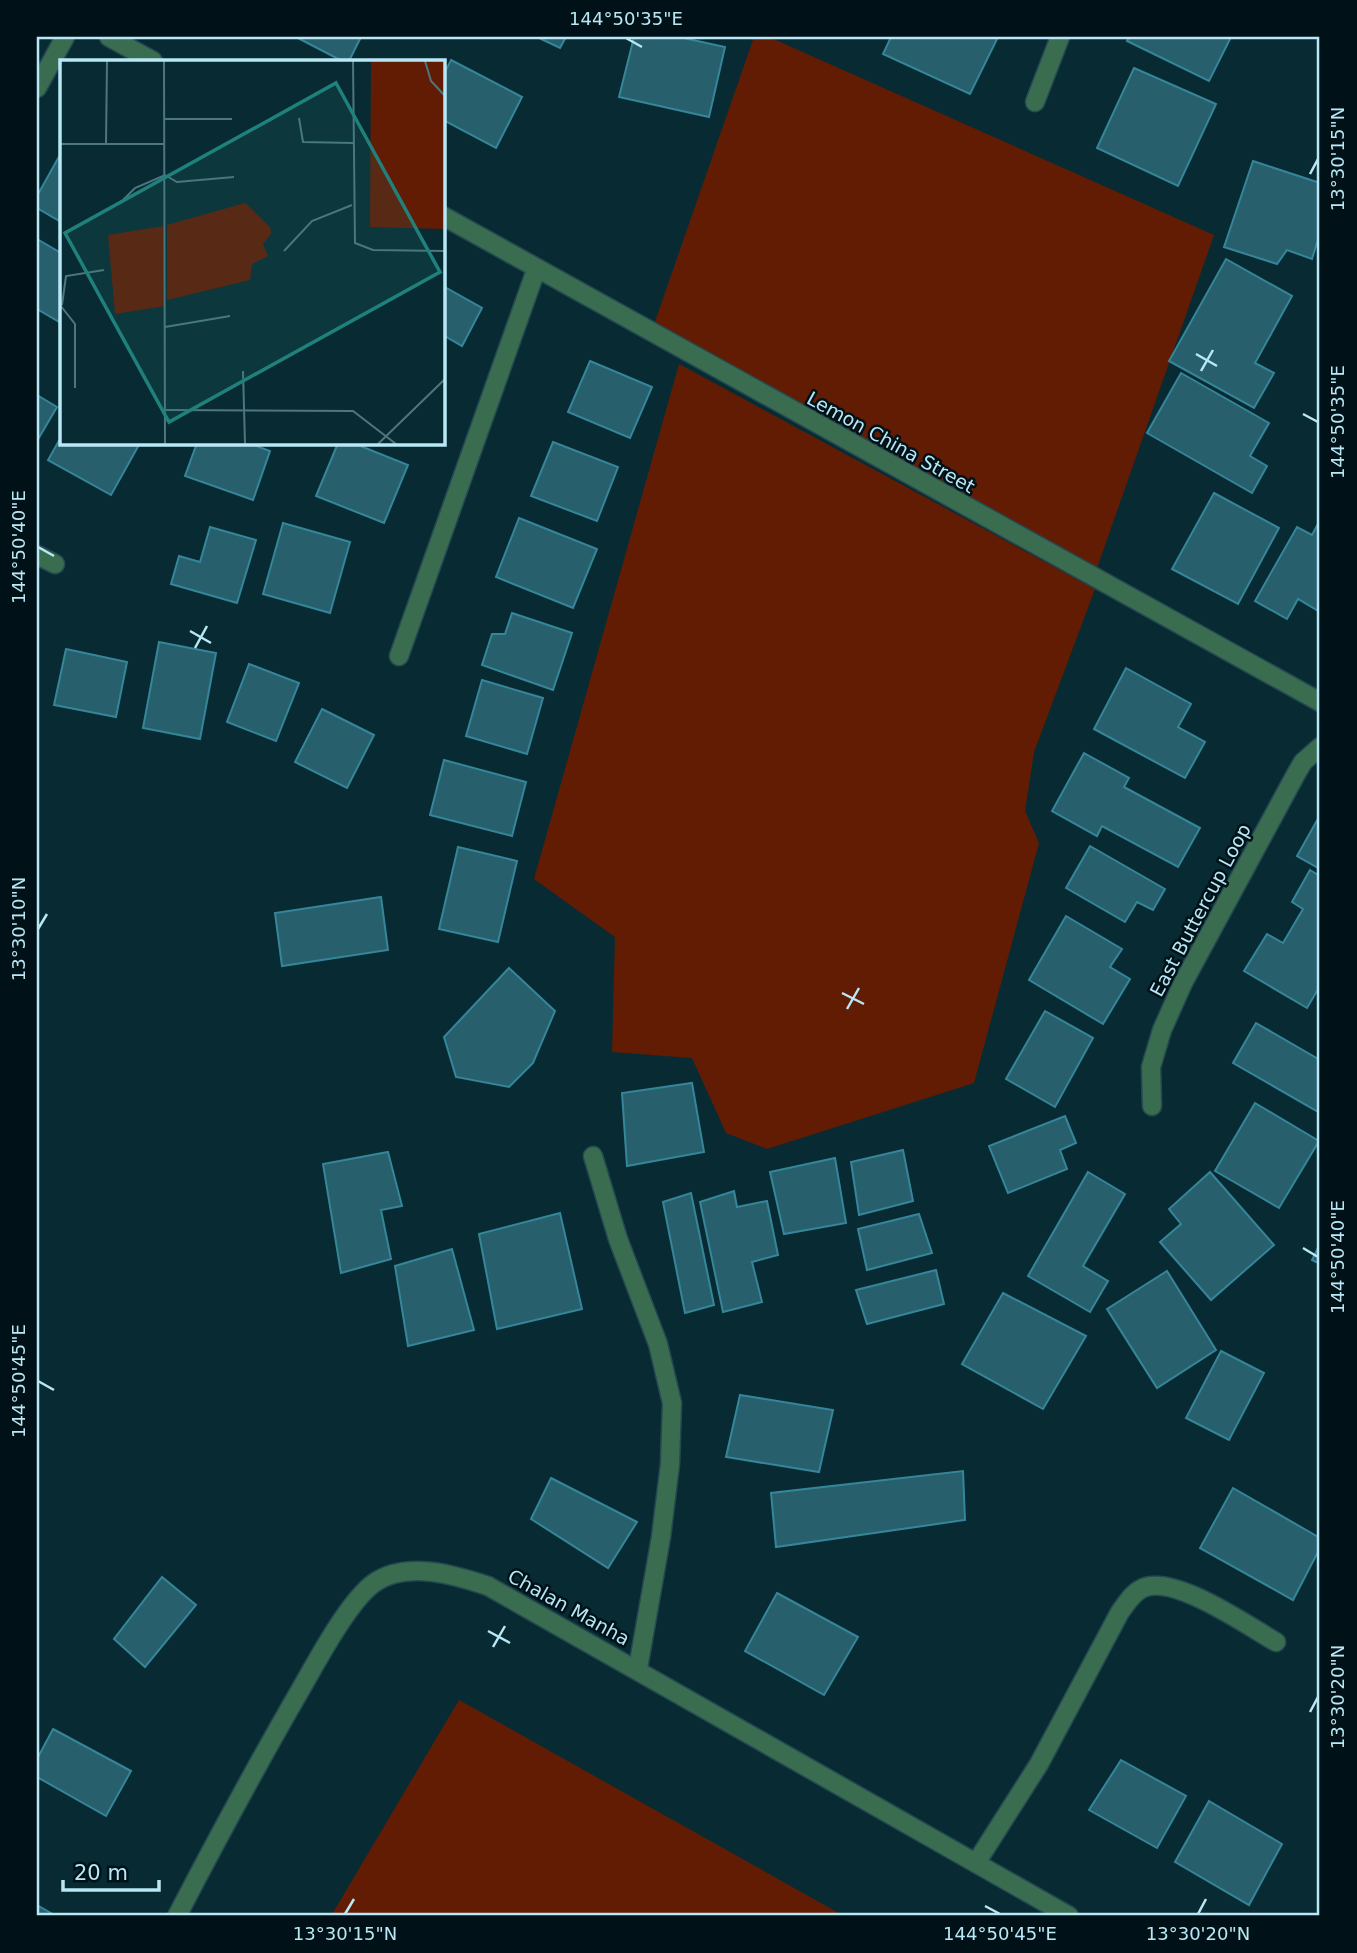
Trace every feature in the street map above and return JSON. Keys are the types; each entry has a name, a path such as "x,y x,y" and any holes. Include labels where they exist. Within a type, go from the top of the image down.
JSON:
{"street":[{"path":"37,88 65,37"},
{"path":"109,37 151,60"},
{"path":"1035,102 1060,37"},
{"name":"Lemon China Street","path":"444,217 536,270 1320,702"},
{"path":"400,656 536,270"},
{"path":"37,555 55,564"},
{"name":"East Buttercup Loop","path":"1152,1106 1151,1067 1183,983 1296,774 1303,762 1320,747"},
{"path":"593,1156 618,1239 657,1343 672,1403 670,1464 661,1536 638,1668"},
{"name":"Chalan Manha","path":"177,1916 240,1794 324,1648 375,1583 389,1576 419,1571 459,1576 488,1586 638,1668 1069,1916"},
{"path":"976,1863 1039,1764 1121,1612 1135,1593 1157,1586 1183,1592 1276,1642"}],"shaded area":[{"path":"754,37 769,37 1214,235 1097,568 651,333"},
{"path":"679,364 1095,589 1034,752 1025,811 1039,843 974,1083 767,1149 726,1133 692,1058 612,1052 615,937 534,879"},
{"path":"459,1700 844,1916 331,1916"}],"building":[{"path":"296,37 361,37 350,60 340,60"},
{"path":"537,37 566,37 560,48"},
{"path":"634,37 679,37 725,47 709,117 619,97"},
{"path":"891,37 998,37 970,94 883,54"},
{"path":"1129,37 1231,37 1209,81 1127,41"},
{"path":"451,60 522,97 496,148 444,121 444,74"},
{"path":"1134,68 1216,104 1178,186 1097,148"},
{"path":"60,155 60,221 37,208 37,196"},
{"path":"1253,161 1320,183 1320,233 1312,259 1287,250 1277,264 1224,247"},
{"path":"37,239 60,252 60,322 37,309"},
{"path":"1226,259 1292,296 1255,363 1274,373 1254,408 1169,361"},
{"path":"444,287 482,308 462,346 444,336"},
{"path":"590,361 652,387 630,438 568,412"},
{"path":"1181,373 1269,423 1250,456 1267,466 1252,493 1147,433"},
{"path":"37,395 57,407 37,441"},
{"path":"60,439 60,444 139,444 111,495 48,460"},
{"path":"553,442 618,467 597,521 531,496"},
{"path":"197,444 251,444 270,451 253,500 185,476"},
{"path":"338,444 356,444 408,465 384,523 316,496"},
{"path":"1214,493 1279,528 1238,604 1172,569"},
{"path":"519,518 597,549 573,608 496,577"},
{"path":"1320,520 1320,612 1298,599 1287,619 1255,601 1297,527 1312,535"},
{"path":"283,523 350,542 330,613 263,594"},
{"path":"210,527 256,540 237,603 171,584 179,556 200,562"},
{"path":"512,613 572,633 553,690 482,665 492,634 505,634"},
{"path":"159,642 216,653 200,739 143,728"},
{"path":"66,649 127,662 116,717 54,705"},
{"path":"249,664 299,683 276,741 227,722"},
{"path":"1126,668 1191,704 1178,727 1205,742 1185,778 1094,729"},
{"path":"482,680 543,698 527,754 466,736"},
{"path":"322,709 374,735 347,788 295,762"},
{"path":"1084,753 1129,778 1124,787 1200,828 1178,867 1102,826 1097,836 1052,811"},
{"path":"444,760 526,782 512,836 430,815"},
{"path":"1320,815 1320,869 1297,856"},
{"path":"1090,846 1165,889 1153,910 1137,902 1125,922 1066,888"},
{"path":"458,847 517,861 498,942 439,929"},
{"path":"1310,870 1320,876 1320,986 1307,1008 1244,971 1267,934 1283,943 1303,909 1292,902"},
{"path":"381,897 388,950 282,966 275,913"},
{"path":"1066,916 1122,949 1110,967 1130,979 1103,1024 1029,980"},
{"path":"509,968 555,1011 533,1063 509,1087 456,1077 444,1037"},
{"path":"1045,1011 1093,1038 1055,1107 1006,1079"},
{"path":"1256,1023 1320,1060 1320,1113 1233,1063"},
{"path":"692,1083 704,1152 627,1166 622,1093"},
{"path":"1255,1103 1319,1141 1279,1208 1215,1171"},
{"path":"1065,1116 1076,1143 1060,1150 1067,1169 1008,1193 989,1146"},
{"path":"903,1150 913,1201 859,1215 851,1162"},
{"path":"388,1152 402,1206 381,1210 391,1259 341,1273 323,1164"},
{"path":"835,1158 846,1223 784,1234 770,1172"},
{"path":"1088,1172 1125,1194 1083,1266 1108,1281 1090,1312 1028,1276"},
{"path":"1210,1172 1274,1245 1211,1300 1160,1242 1181,1224 1169,1209"},
{"path":"734,1191 737,1207 767,1201 778,1255 752,1262 762,1302 723,1312 700,1202"},
{"path":"691,1193 714,1305 685,1313 663,1202"},
{"path":"560,1213 582,1309 497,1329 479,1234"},
{"path":"919,1214 932,1253 867,1270 858,1229"},
{"path":"1320,1244 1320,1264 1312,1260"},
{"path":"452,1249 474,1330 408,1346 395,1266"},
{"path":"936,1270 944,1304 867,1324 856,1290"},
{"path":"1167,1271 1216,1350 1157,1388 1107,1309"},
{"path":"1003,1293 1086,1336 1043,1409 962,1364"},
{"path":"1221,1351 1264,1373 1229,1440 1186,1418"},
{"path":"740,1395 833,1410 819,1472 726,1457"},
{"path":"963,1471 965,1520 776,1547 771,1493"},
{"path":"551,1478 637,1522 608,1568 531,1519"},
{"path":"1233,1488 1320,1538 1320,1548 1293,1600 1200,1548"},
{"path":"162,1577 196,1605 145,1667 114,1639"},
{"path":"777,1593 858,1637 824,1695 745,1651"},
{"path":"53,1729 131,1771 106,1816 37,1777 37,1759"},
{"path":"1121,1760 1186,1796 1157,1848 1089,1810"},
{"path":"1209,1801 1282,1844 1249,1905 1175,1862"},
{"path":"37,1905 56,1916 37,1916"}]}
